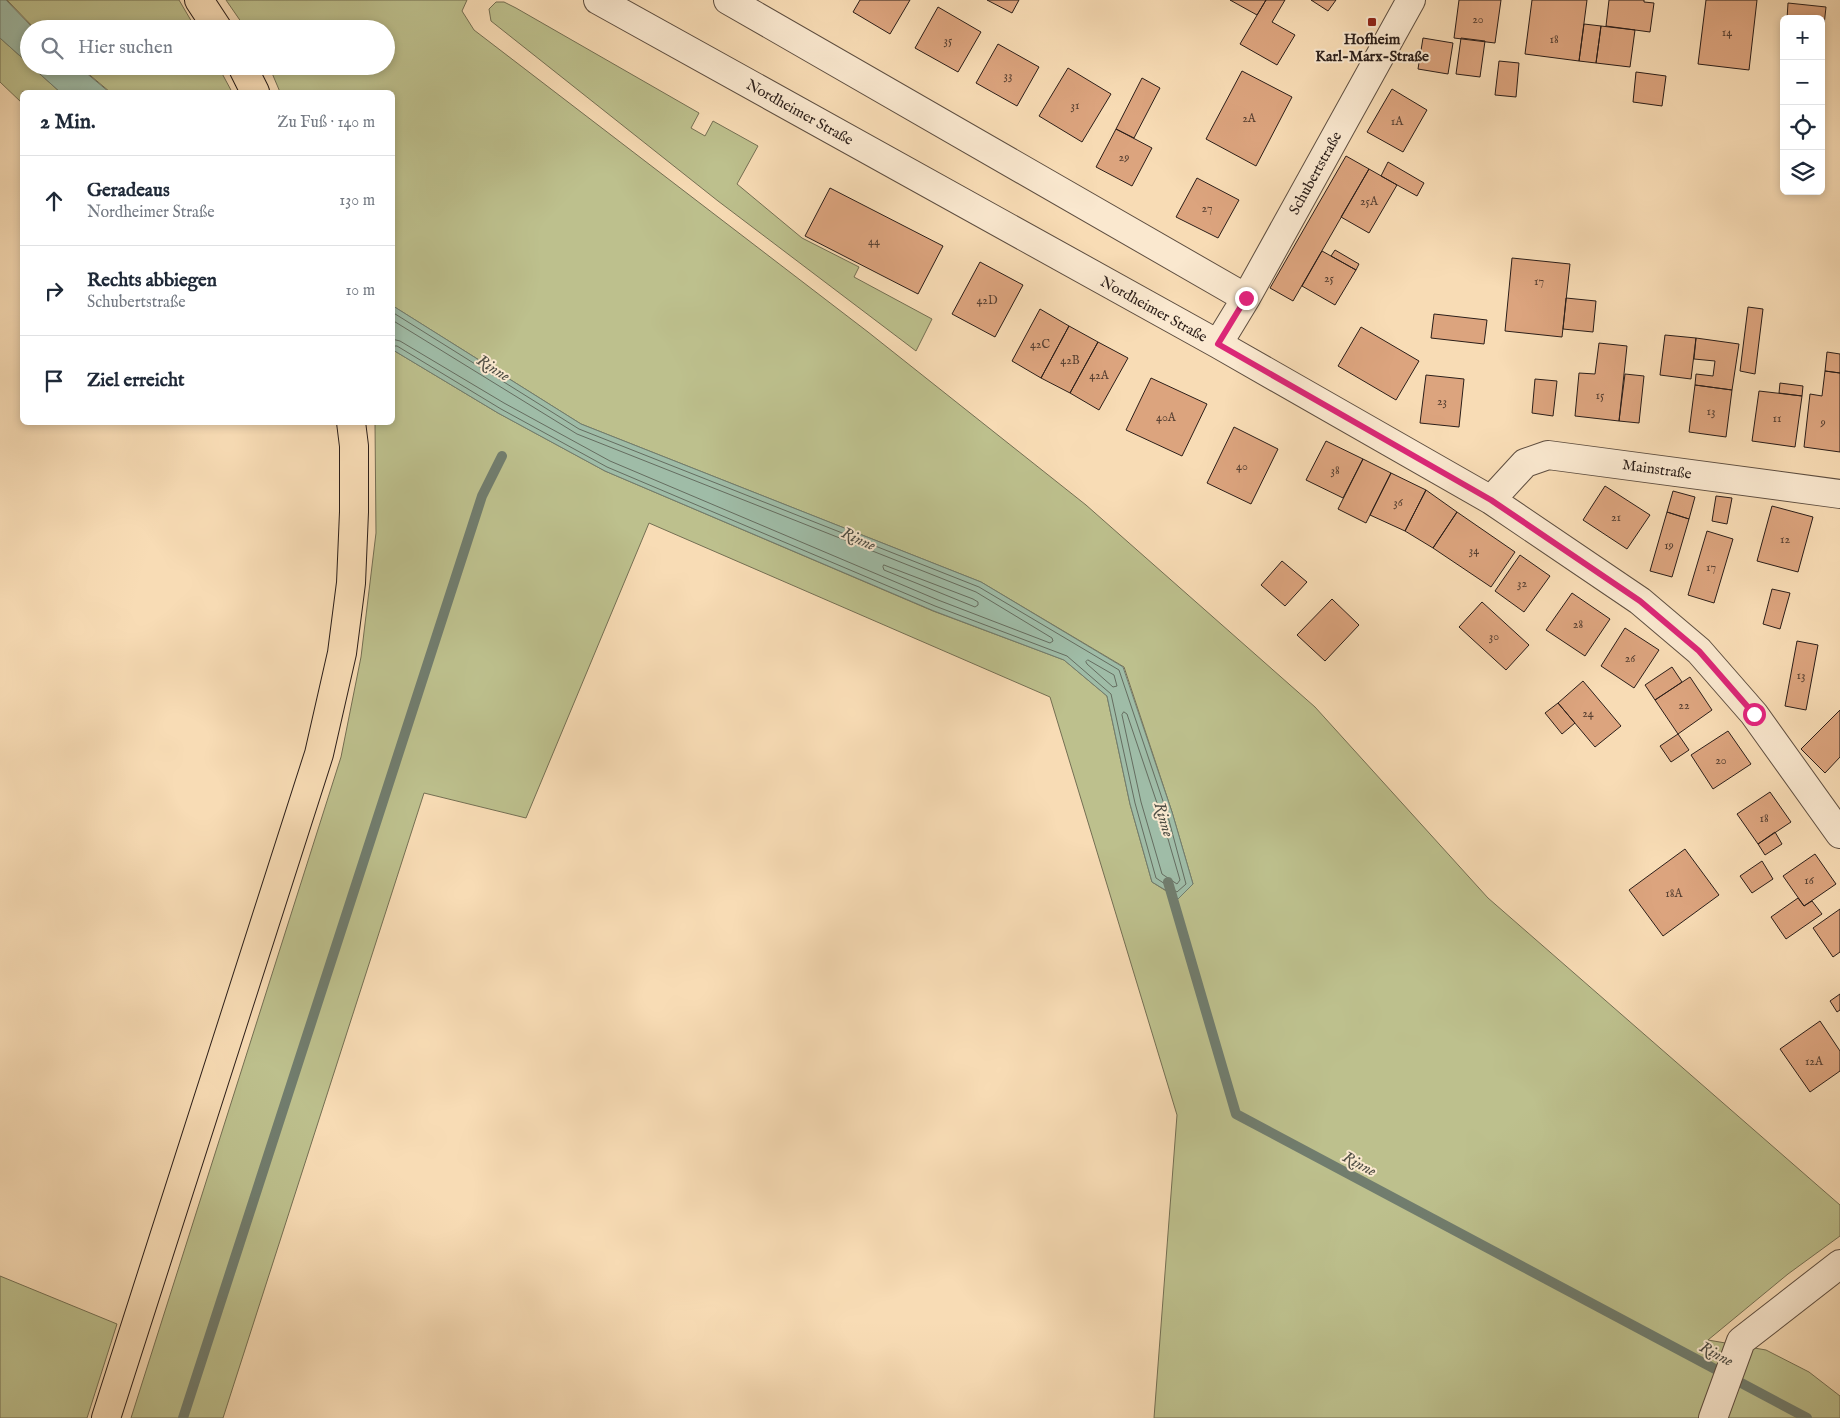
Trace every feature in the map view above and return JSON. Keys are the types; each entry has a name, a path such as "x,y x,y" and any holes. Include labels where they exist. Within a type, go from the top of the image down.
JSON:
{"main road":[{"path":"199,0 212,20"},
{"path":"246,75 254,90"},
{"path":"106,1418 319,754 342,653 351,583 354,512 354,446 351,425"}],"street":[{"name":"Nordheimer Straße","path":"598,0 1218,344 1491,500 1640,601 1699,651 1754,714 1840,834"},
{"path":"728,0 1246,298"},
{"name":"Schubertstraße","path":"1218,344 1246,298 1411,0"},
{"name":"Mainstraße","path":"1491,500 1525,463 1548,455 1840,494"},
{"path":"1713,1417 1741,1341 1840,1264"}],"green space":[{"path":"7,0 179,0 191,20 26,20"},
{"path":"226,0 467,0 462,11 474,30 868,332 1086,505 1315,707 1488,898 1840,1205 1840,1236 1788,1274 1708,1340 1766,1350 1809,1372 1840,1396 1840,1418 1154,1418 1177,1115 1050,697 649,523 526,818 424,793 223,1418 131,1418 341,757 361,657 376,533 375,425 395,425 395,351 498,413 605,471 933,611 1064,660 1107,696 1130,804 1152,882 1171,894 1174,903 1193,884 1172,812 1124,667 981,582 581,424 395,307 395,90 279,90 273,75 395,75 395,20 240,20"},
{"path":"496,2 504,2 516,8 699,113 691,128 705,136 713,121 758,146 737,184 802,238 859,267 854,277 932,319 916,351 718,201 491,21 489,9"},
{"path":"0,38 20,56 20,75 41,75 58,90 20,90 20,101 0,82"},
{"path":"90,75 223,75 231,90 108,90"},
{"path":"0,1276 117,1324 87,1418 0,1418"}],"water":[{"path":"0,0 6,0 25,20 20,20 20,56 0,38"},
{"path":"41,75 89,75 107,90 58,90"},
{"path":"395,307 581,424 981,582 1123,667 1172,812 1193,884 1174,903 1172,894 1152,882 1130,804 1107,696 1064,660 934,611 605,471 498,413 395,351"}],"building":[{"path":"860,0 910,0 890,34 853,12"},
{"path":"987,0 1019,0 1012,13"},
{"path":"1230,0 1266,0 1257,15"},
{"path":"1266,0 1285,0 1272,22 1295,35 1277,65 1240,44"},
{"path":"1311,0 1336,0 1328,11"},
{"path":"1459,0 1501,0 1495,43 1454,38"},
{"path":"1532,0 1587,0 1579,61 1525,54"},
{"path":"1609,0 1644,0 1644,2 1654,3 1650,32 1606,26"},
{"path":"1706,0 1757,0 1749,70 1698,64"},
{"path":"1788,3 1826,7 1825,16 1787,15"},
{"path":"938,7 981,32 958,72 915,48"},
{"path":"1584,24 1601,26 1596,63 1579,61"},
{"path":"1601,26 1635,30 1630,67 1596,63"},
{"path":"1423,38 1453,43 1448,74 1418,69"},
{"path":"1461,38 1485,41 1480,77 1456,74"},
{"path":"998,44 1039,67 1017,106 976,83"},
{"path":"1499,61 1519,63 1516,97 1495,95"},
{"path":"1068,68 1111,94 1082,142 1039,116"},
{"path":"1242,71 1292,97 1256,166 1206,139"},
{"path":"1636,72 1666,76 1662,106 1633,102"},
{"path":"1142,78 1160,88 1134,138 1116,129"},
{"path":"1392,89 1427,110 1403,152 1367,132"},
{"path":"1116,129 1152,148 1132,186 1096,167"},
{"path":"1346,156 1369,169 1293,301 1270,288"},
{"path":"1388,162 1424,183 1417,196 1381,176"},
{"path":"1369,169 1397,185 1369,233 1341,217"},
{"path":"1197,178 1239,200 1218,238 1176,217"},
{"path":"830,188 943,246 918,294 805,236"},
{"path":"1335,250 1359,264 1356,270 1331,256"},
{"path":"1322,251 1356,270 1335,305 1302,286"},
{"path":"1512,258 1570,264 1562,337 1505,331"},
{"path":"980,262 1023,285 995,337 952,314"},
{"path":"1566,298 1596,301 1593,332 1563,329"},
{"path":"1748,307 1763,309 1755,374 1740,371"},
{"path":"1040,309 1069,326 1041,378 1012,361"},
{"path":"1434,314 1487,320 1484,344 1431,338"},
{"path":"1069,326 1098,342 1070,393 1041,378"},
{"path":"1361,327 1419,361 1396,400 1338,366"},
{"path":"1665,335 1696,338 1691,379 1660,375"},
{"path":"1696,338 1739,344 1732,390 1695,385 1696,374 1713,376 1715,361 1694,359"},
{"path":"1098,342 1128,358 1099,410 1070,393"},
{"path":"1599,343 1627,346 1619,421 1575,416 1579,373 1595,374"},
{"path":"1827,352 1840,354 1840,373 1825,371"},
{"path":"1825,371 1840,373 1840,452 1804,447 1810,394 1822,396"},
{"path":"1625,374 1644,376 1639,423 1619,421"},
{"path":"1426,375 1464,379 1459,427 1420,423"},
{"path":"1151,378 1207,404 1182,456 1126,430"},
{"path":"1535,379 1557,381 1553,416 1532,413"},
{"path":"1780,383 1803,386 1802,396 1779,393"},
{"path":"1695,385 1732,390 1726,437 1689,432"},
{"path":"1759,391 1802,396 1795,447 1752,441"},
{"path":"1234,427 1278,449 1251,504 1207,483"},
{"path":"1326,441 1363,459 1343,498 1306,480"},
{"path":"1363,459 1391,473 1366,523 1338,509"},
{"path":"1391,473 1426,490 1405,531 1370,515"},
{"path":"1605,486 1650,515 1627,549 1583,520"},
{"path":"1426,490 1457,512 1433,548 1405,531"},
{"path":"1673,491 1695,497 1689,519 1667,512"},
{"path":"1716,496 1732,498 1727,524 1712,521"},
{"path":"1772,506 1813,517 1798,572 1757,561"},
{"path":"1457,512 1515,552 1491,587 1433,548"},
{"path":"1667,512 1689,519 1672,577 1650,571"},
{"path":"1707,531 1733,539 1714,603 1688,595"},
{"path":"1520,555 1550,576 1524,612 1495,591"},
{"path":"1282,561 1307,582 1285,606 1261,585"},
{"path":"1772,589 1790,593 1780,629 1763,624"},
{"path":"1572,593 1610,619 1585,656 1546,630"},
{"path":"1332,599 1359,625 1325,661 1297,635"},
{"path":"1482,602 1529,645 1506,670 1459,627"},
{"path":"1625,628 1659,650 1634,688 1601,666"},
{"path":"1797,641 1818,645 1806,710 1785,706"},
{"path":"1672,667 1682,682 1655,700 1645,685"},
{"path":"1690,677 1712,710 1678,734 1655,700"},
{"path":"1583,681 1621,726 1595,747 1558,703"},
{"path":"1558,703 1575,723 1562,734 1545,713"},
{"path":"1840,710 1840,757 1825,773 1801,749"},
{"path":"1728,731 1751,764 1713,789 1691,755"},
{"path":"1678,734 1689,750 1671,762 1660,746"},
{"path":"1770,792 1791,822 1758,844 1737,814"},
{"path":"1775,832 1782,844 1765,855 1758,844"},
{"path":"1685,849 1719,895 1663,936 1629,890"},
{"path":"1815,854 1836,884 1804,906 1783,876"},
{"path":"1762,861 1773,879 1752,893 1740,876"},
{"path":"1798,898 1804,906 1812,901 1822,914 1786,939 1771,917"},
{"path":"1840,909 1840,952 1833,957 1813,928"},
{"path":"1840,994 1840,1010 1837,1012 1830,1001"},
{"path":"1820,1021 1840,1051 1840,1071 1810,1092 1780,1049"}],"waterway":[{"path":"183,1418 482,496 502,456"},
{"name":"Rinne","path":"1168,882 1236,1114 1807,1418"}],"place":[{"name":"Hofheim Karl-Marx-Straße","path":"1372,22"}],"route":[{"path":"1246,298 1218,344 1491,500 1640,601 1699,651 1754,714"}]}
